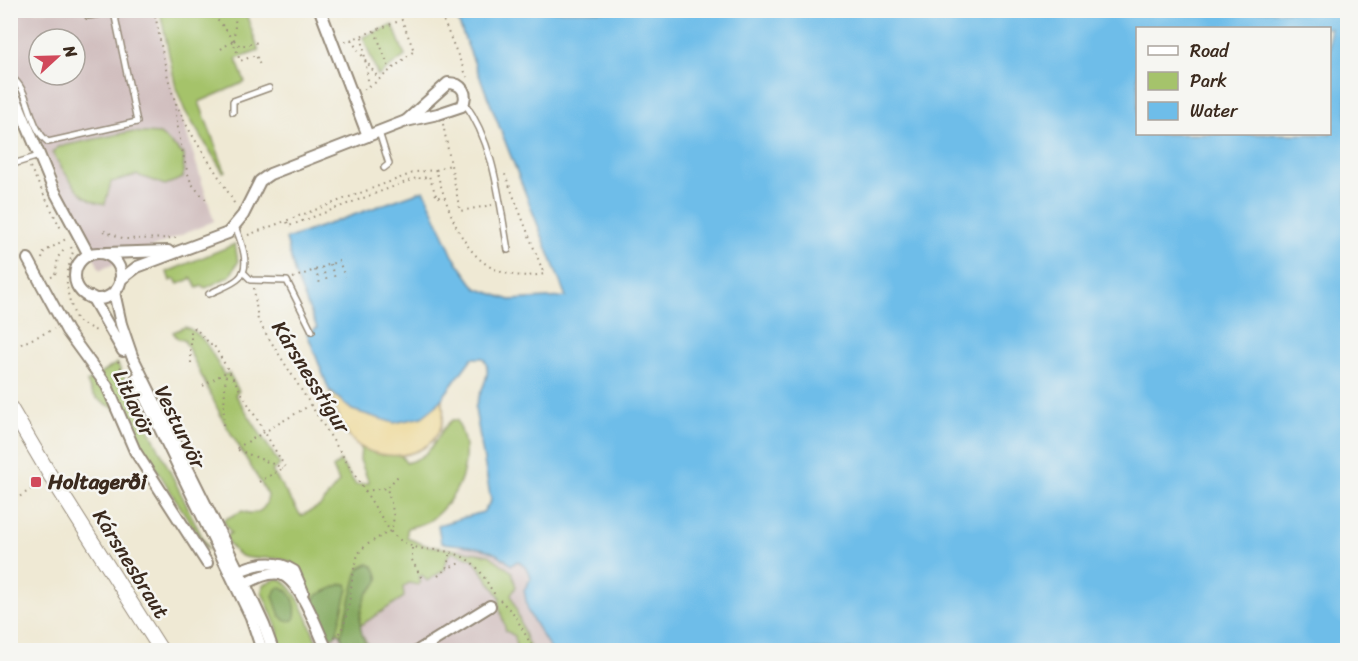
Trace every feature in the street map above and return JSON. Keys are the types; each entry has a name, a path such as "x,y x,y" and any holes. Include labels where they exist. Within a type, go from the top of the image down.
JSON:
{"street":[{"path":"320,10 352,94 373,133"},
{"path":"175,251 89,255 78,264 75,278 82,291 92,297 103,298 114,292 120,280 137,267 175,251 219,237 260,182 270,174 406,120 458,109 464,102 465,95 461,87 448,83 406,120"},
{"path":"10,85 39,156 89,255"},
{"path":"102,253 119,266 120,280"},
{"name":"Litlavör","path":"28,260 67,331 107,386 135,451 207,563"},
{"name":"Vesturvör","path":"114,292 132,356 234,573"},
{"name":"Vesturvör","path":"92,297 116,337 234,573 264,625 273,651"},
{"name":"Kársnesbraut","path":"10,407 45,467 161,651"},
{"path":"234,573 265,563 288,567 298,577 306,604 325,646"},
{"path":"241,586 265,576 280,574 293,584 306,604"},
{"name":"Vesturvör","path":"241,586 262,651"},
{"path":"419,651 490,606"}],"lane":[{"path":"10,76 20,82 38,134 48,142 137,122 114,12 88,16 87,10"},
{"path":"233,112 233,101 269,88"},
{"path":"464,102 477,120 490,154 508,250"},
{"path":"373,133 389,159 389,164 384,168"},
{"path":"10,165 39,156"},
{"path":"209,294 240,278 243,272 244,257 236,215"},
{"path":"243,272 254,281 286,281 312,331"}],"path":[{"path":"154,10 177,102 250,243"},
{"path":"166,10 171,14 179,10"},
{"path":"203,10 223,25 240,45 259,42"},
{"path":"236,10 234,40 240,61 256,55 261,68"},
{"path":"440,10 466,77"},
{"path":"334,47 402,20 414,51 380,80 352,94"},
{"path":"375,31 391,70"},
{"path":"362,36 369,87"},
{"path":"221,49 234,40"},
{"path":"351,40 380,80"},
{"path":"177,102 174,113 179,126 187,171 191,182 206,200"},
{"path":"441,114 460,211 515,201"},
{"path":"248,236 416,172 436,170 451,165"},
{"path":"436,170 449,213"},
{"path":"287,222 289,226 419,177 420,179 429,176 437,198 444,195"},
{"path":"104,231 125,239 181,238"},
{"path":"46,267 42,257 44,252 66,239"},
{"path":"49,274 55,276 57,261 64,250"},
{"path":"296,277 339,261 345,277"},
{"path":"330,264 336,281"},
{"path":"322,267 328,284"},
{"path":"315,270 321,286"},
{"name":"Kársnesstígur","path":"254,281 258,321 390,531 398,540 412,548"},
{"path":"10,349 58,328"},
{"path":"191,363 191,330 195,328 211,345 213,344 285,467 283,468"},
{"path":"202,386 228,371"},
{"path":"223,425 228,371"},
{"path":"283,468 237,449 312,404"},
{"path":"257,483 283,468"},
{"path":"365,491 387,488 398,476"},
{"path":"10,503 39,484"},
{"path":"325,646 339,634 345,622 350,584 360,551 390,531 394,518 387,488"},
{"path":"423,581 412,560 412,548 451,552 472,563 478,568 495,596 514,614 534,651"},
{"path":"446,569 451,552"},
{"path":"438,576 446,569 460,563"}],"shaded area":[{"path":"11,11 156,11 174,92 214,221 100,270 51,168 11,69"},
{"path":"463,545 486,548 518,561 526,568 551,650 319,650 299,636"}],"green space":[{"path":"160,11 245,11 259,51 236,59 245,82 199,102 225,171 223,172 185,111 176,88"},
{"path":"393,25 405,56 378,76 363,37"},
{"path":"129,132 160,134 184,155 183,178 165,185 137,175 111,182 105,204 96,202 80,192 52,153 58,147"},
{"path":"235,244 238,262 230,276 206,288 202,286 197,288 192,278 178,284 175,279 170,281 167,272"},
{"path":"185,327 203,340 224,375 229,373 239,391 235,394 280,465 272,471 301,516 320,506 339,482 333,468 340,461 356,485 369,483 360,460 361,448 400,454 406,463 430,450 446,426 452,420 457,420 465,447 463,474 458,486 452,497 433,518 407,528 407,538 425,545 489,555 512,572 516,587 511,595 531,650 516,650 515,636 506,631 499,606 500,597 473,559 453,552 448,556 444,570 427,581 422,575 419,577 421,582 418,585 409,583 403,587 404,597 358,627 371,650 349,650 339,632 329,637 307,587 294,565 279,559 248,558 234,550 225,537 231,533 223,520 242,511 256,513 260,511 268,495 224,422 184,340 178,339 173,332"},
{"path":"117,363 208,549 124,417 99,400 90,390 87,382"},
{"path":"368,564 373,566 377,572 378,581 365,598 360,617 367,650 346,650 341,635 357,574 360,568"},
{"path":"278,578 286,583 299,600 320,650 278,650 278,630 262,592 263,585"},
{"path":"347,584 348,588 336,635 332,638 328,635 313,603 317,595"},
{"path":"280,587 289,592 294,600 294,620 286,621 280,616 273,596 276,589"}],"sand":[{"path":"329,390 352,410 437,405 442,399 443,416 440,430 422,449 409,454 394,456 364,449 351,439 346,431"}],"water":[{"path":"454,11 1347,11 1347,650 551,650 528,612 524,590 531,578 526,568 518,561 511,565 504,558 487,550 441,543 438,525 483,512 491,501 475,409 487,376 483,358 472,358 437,405 422,417 394,423 352,410 329,390 307,333 317,328 295,275 286,239 424,190 453,256 476,288 510,300 566,297"}],"place":[{"name":"Holtagerði","path":"36,482"}]}
